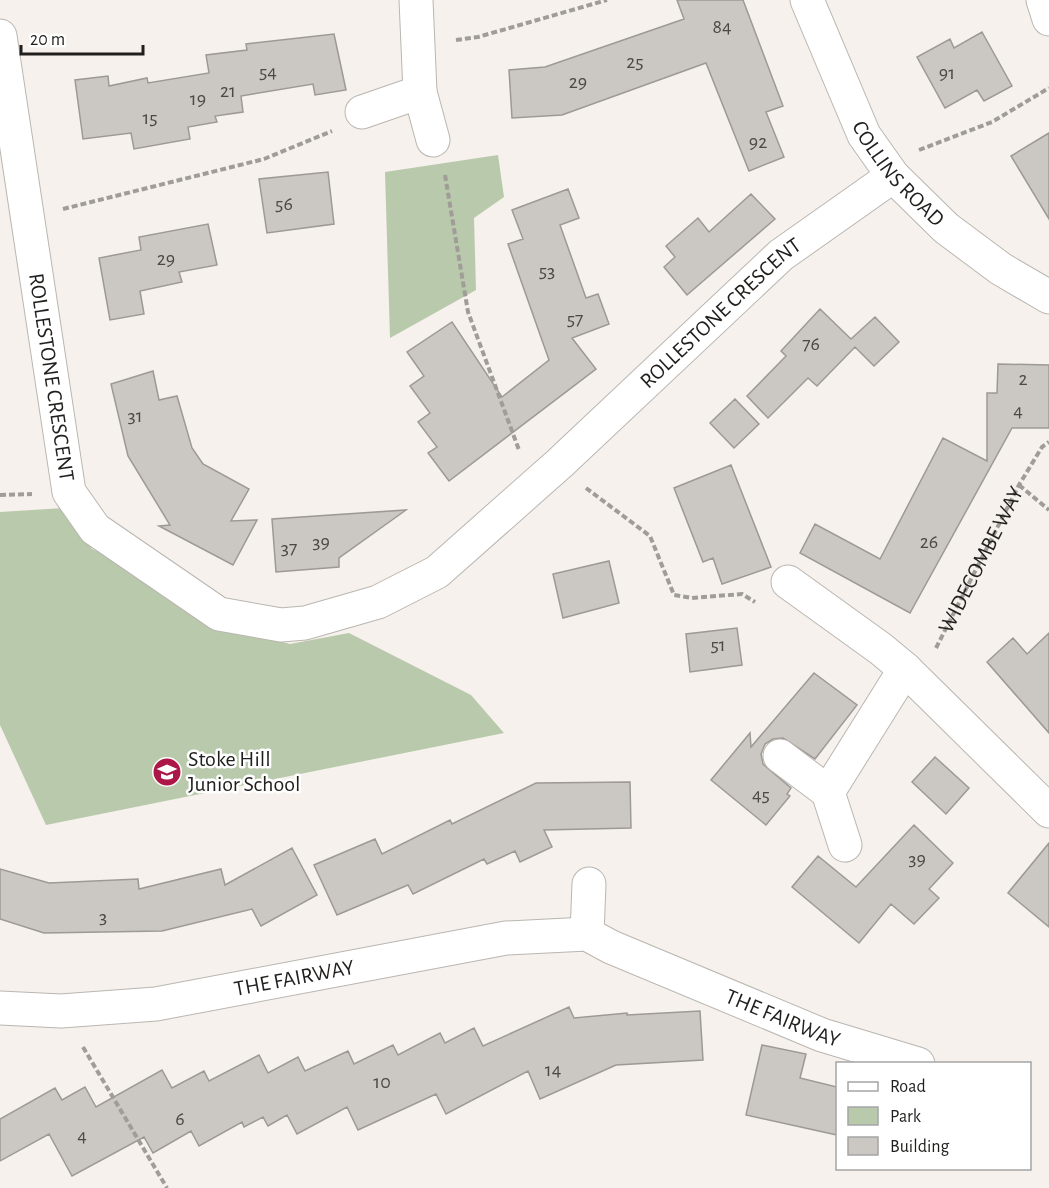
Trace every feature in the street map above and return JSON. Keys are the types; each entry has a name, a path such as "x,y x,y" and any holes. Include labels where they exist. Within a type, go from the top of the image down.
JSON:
{"street":[{"path":"416,0 420,92 433,140"},
{"name":"COLLINS ROAD","path":"807,0 864,135 889,169 946,228 1001,269 1049,297"},
{"path":"1043,0 1049,20"},
{"name":"ROLLESTONE CRESCENT","path":"0,36 69,492 95,529 219,614 281,625 305,623 378,602 437,572 560,463 782,255 889,169"},
{"path":"362,112 420,92"},
{"path":"788,582 881,649 1049,812"},
{"path":"828,792 911,676"},
{"path":"780,756 828,792 845,845"},
{"path":"586,934 589,884"},
{"name":"THE FAIRWAY","path":"0,1008 61,1011 156,1004 506,938 586,934 611,947 822,1035 911,1062"}],"path":[{"path":"419,44 478,37 607,0"},
{"path":"889,169 992,122 1049,88"},
{"path":"27,218 264,159 328,134 362,112"},
{"path":"433,140 443,163 468,312 533,485"},
{"name":"WIDECOMBE WAY","path":"911,676 1019,485 1042,447 1049,442"},
{"path":"560,463 589,491 650,536 674,595 692,598 722,596"},
{"path":"1019,485 1049,510"},
{"path":"61,1011 167,1188"}],"green space":[{"path":"498,155 504,197 474,218 476,290 390,338 385,172"},
{"name":"Stoke Hill Junior School","path":"64,508 92,549 119,561 214,623 290,644 349,633 471,695 504,733 46,825 0,725 0,512"}],"building":[{"path":"677,0 743,0 783,106 766,112 784,157 749,171 706,63 562,115 512,118 509,70 545,67 684,19"},
{"path":"982,32 1012,86 984,101 977,90 945,108 917,57 950,39 954,48"},
{"path":"334,34 346,90 315,95 313,84 241,96 243,112 215,116 217,122 188,127 190,139 134,149 131,133 83,139 75,80 108,76 109,86 147,78 148,83 209,73 206,55 247,50 246,44"},
{"path":"1049,133 1049,219 1011,156"},
{"path":"328,172 334,224 267,233 259,179"},
{"path":"568,189 579,218 560,225 586,298 598,294 609,324 572,338 596,369 449,481 428,453 437,447 418,422 430,413 410,386 424,376 407,352 452,322 502,397 549,360 508,244 523,239 512,210"},
{"path":"751,194 775,219 687,295 664,267 675,257 666,246 698,218 709,232"},
{"path":"208,224 217,265 179,272 182,282 140,291 144,314 110,320 99,258 141,250 139,237"},
{"path":"820,309 851,339 875,317 899,342 874,366 855,347 817,386 808,378 768,418 747,396 786,356 781,351"},
{"path":"998,364 1049,365 1049,428 1012,428 910,613 800,553 815,524 880,559 943,438 987,461 987,393 997,393"},
{"path":"153,371 159,400 177,396 192,448 203,464 249,489 231,521 257,520 233,565 159,526 170,525 128,456 111,384"},
{"path":"735,399 759,424 734,448 710,423"},
{"path":"731,465 771,567 722,584 713,558 703,562 674,488"},
{"path":"406,510 339,558 339,567 276,572 272,519"},
{"path":"609,561 619,603 563,618 553,574"},
{"path":"737,628 742,665 690,672 686,634"},
{"path":"1049,633 1049,733 987,662 1013,638 1027,654"},
{"path":"814,673 857,705 815,759 783,738 773,739 765,744 761,754 763,764 791,788 787,794 790,796 766,825 711,780 750,733 751,747"},
{"path":"935,757 969,788 946,814 912,782"},
{"path":"630,782 631,828 544,830 552,847 520,862 515,851 487,864 484,859 413,894 408,885 337,915 314,865 375,839 382,854 450,820 452,824 536,783"},
{"path":"914,825 953,863 929,889 939,898 914,924 891,904 859,943 792,887 818,856 856,887"},
{"path":"1049,843 1049,927 1008,893"},
{"path":"292,848 317,895 261,926 252,909 162,931 44,933 0,919 0,869 49,883 138,879 139,889 221,869 225,885"},
{"path":"569,1007 574,1018 627,1013 627,1015 700,1011 703,1060 616,1065 540,1099 528,1071 446,1114 436,1094 358,1130 347,1107 297,1134 287,1115 268,1126 263,1117 244,1127 242,1122 199,1146 191,1131 153,1153 144,1137 72,1176 49,1134 0,1161 0,1119 55,1088 62,1100 85,1087 96,1107 162,1070 172,1088 204,1071 209,1081 259,1055 268,1073 298,1057 305,1071 348,1051 354,1064 393,1045 398,1055 440,1033 445,1043 474,1028 483,1046"},
{"path":"762,1045 806,1054 800,1078 836,1087 836,1135 746,1115"}],"place":[{"name":"Stoke Hill Junior School","path":"167,772"}]}
